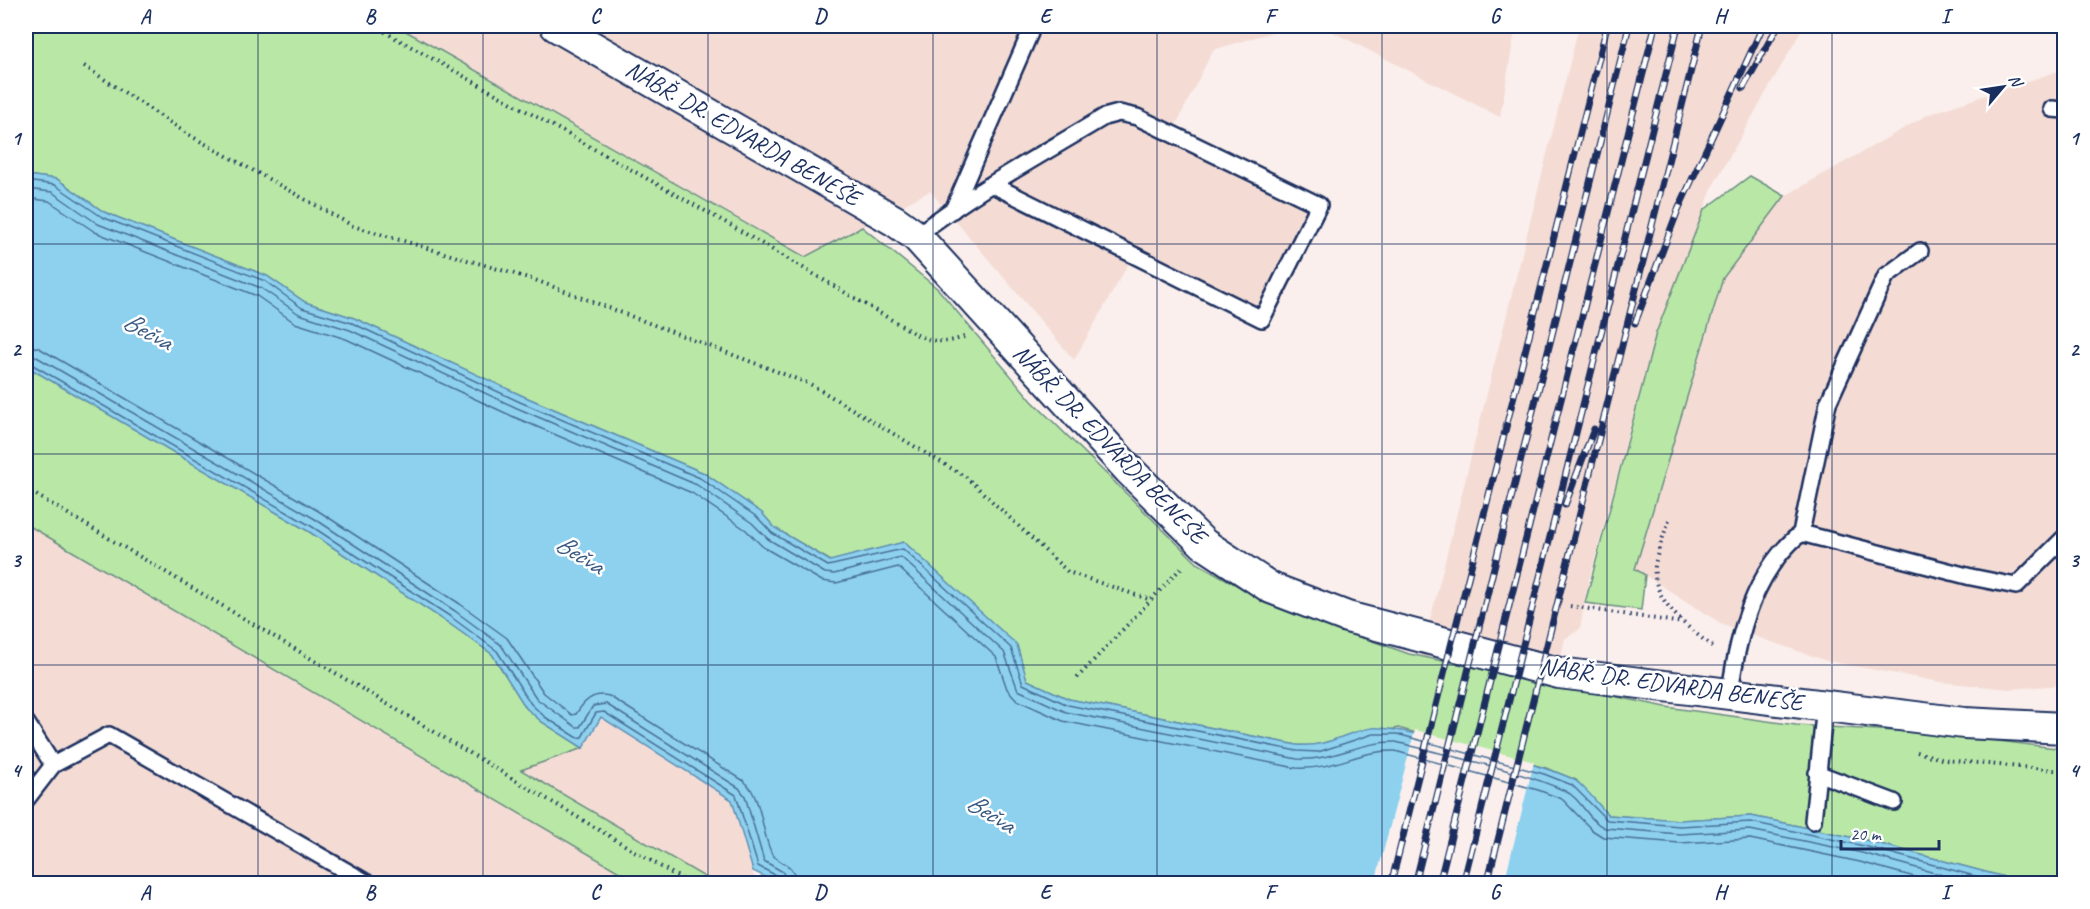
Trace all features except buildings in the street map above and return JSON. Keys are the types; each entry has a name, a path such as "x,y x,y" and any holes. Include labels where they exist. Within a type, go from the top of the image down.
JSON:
{"street":[{"name":"NÁBŘ. DR. EDVARDA BENEŠE","path":"556,26 895,221 916,236 1129,470 1204,544 1271,588 1347,617 1559,673 1732,678 1825,705 1964,723 2064,728"}],"lane":[{"path":"953,210 1030,33"},
{"path":"916,236 953,210 993,185 1104,117 1119,113 1137,117 1319,205 1262,319 993,185"},
{"path":"1732,678 1749,606 1782,549 1801,533 1828,403 1886,276 1920,251"},
{"path":"1801,533 2016,586 2064,538"},
{"path":"1813,821 1825,705"},
{"path":"26,722 52,765"},
{"path":"26,800 52,765 109,735 369,884"},
{"path":"1817,773 1894,802"}],"path":[{"path":"374,26 732,226 919,336 934,342 952,341 995,322"},
{"path":"84,66 191,136 353,226 535,280 810,384 966,477 1068,572 1151,600"},
{"path":"26,489 690,884"},
{"path":"1669,520 1655,567 1659,593 1732,678"},
{"path":"1077,678 1204,544"},
{"path":"1570,606 1683,623"}],"shaded area":[{"path":"397,26 1292,26 1213,50 1175,127 1329,201 1266,330 1129,263 1074,360 930,191 805,257"},
{"path":"1321,26 1516,26 1500,117"},
{"path":"1579,26 1804,26 1714,184 1656,333 1588,584 1580,629 1565,639 1504,883 1364,884"},
{"path":"2064,69 2064,685 2009,689 1940,682 1827,661 1725,626 1635,569 1723,278 1785,196 1929,114"},
{"path":"26,524 638,883 26,883"},
{"path":"601,716 732,800 756,883 715,883 520,770 583,748"}],"green space":[{"path":"26,26 397,26 805,257 862,227 938,289 1032,401 1197,563 1274,606 1409,654 1666,707 1796,725 1942,734 2064,749 2064,883 2027,883 1865,840 1751,816 1680,820 1608,815 1576,780 1546,768 1398,728 1316,746 1297,745 1069,699 1027,680 1016,645 904,542 831,561 775,528 762,513 704,473 523,396 354,318 305,302 267,276 104,212 57,179 26,175"},
{"path":"1750,176 1785,196 1723,278 1635,569 1645,575 1641,610 1585,603 1656,333 1704,210"},
{"path":"26,366 308,531 492,654 526,708 542,722 583,748 521,770 715,883 638,883 26,524"}],"water":[{"name":"Bečva","path":"26,175 57,179 104,212 267,276 305,302 354,318 523,396 704,473 762,513 775,528 830,561 904,542 1017,645 1027,680 1069,699 1297,745 1328,742 1372,728 1411,733 1509,757 1563,775 1576,781 1608,815 1680,820 1751,816 1865,840 2027,883 778,883 753,871 732,800 601,717 583,748 542,722 526,708 492,654 447,622 308,531 26,366"}],"pier":[{"path":"1415,730 1534,762 1504,883 1375,883"}],"railway":[{"path":"1391,884 1607,26"},
{"path":"1415,884 1629,26"},
{"path":"1439,884 1655,26"},
{"path":"1463,884 1678,26"},
{"path":"1487,884 1702,26"},
{"path":"1635,323 1678,210 1763,26"},
{"path":"1743,88 1778,26"},
{"path":"1565,505 1594,429"}]}
